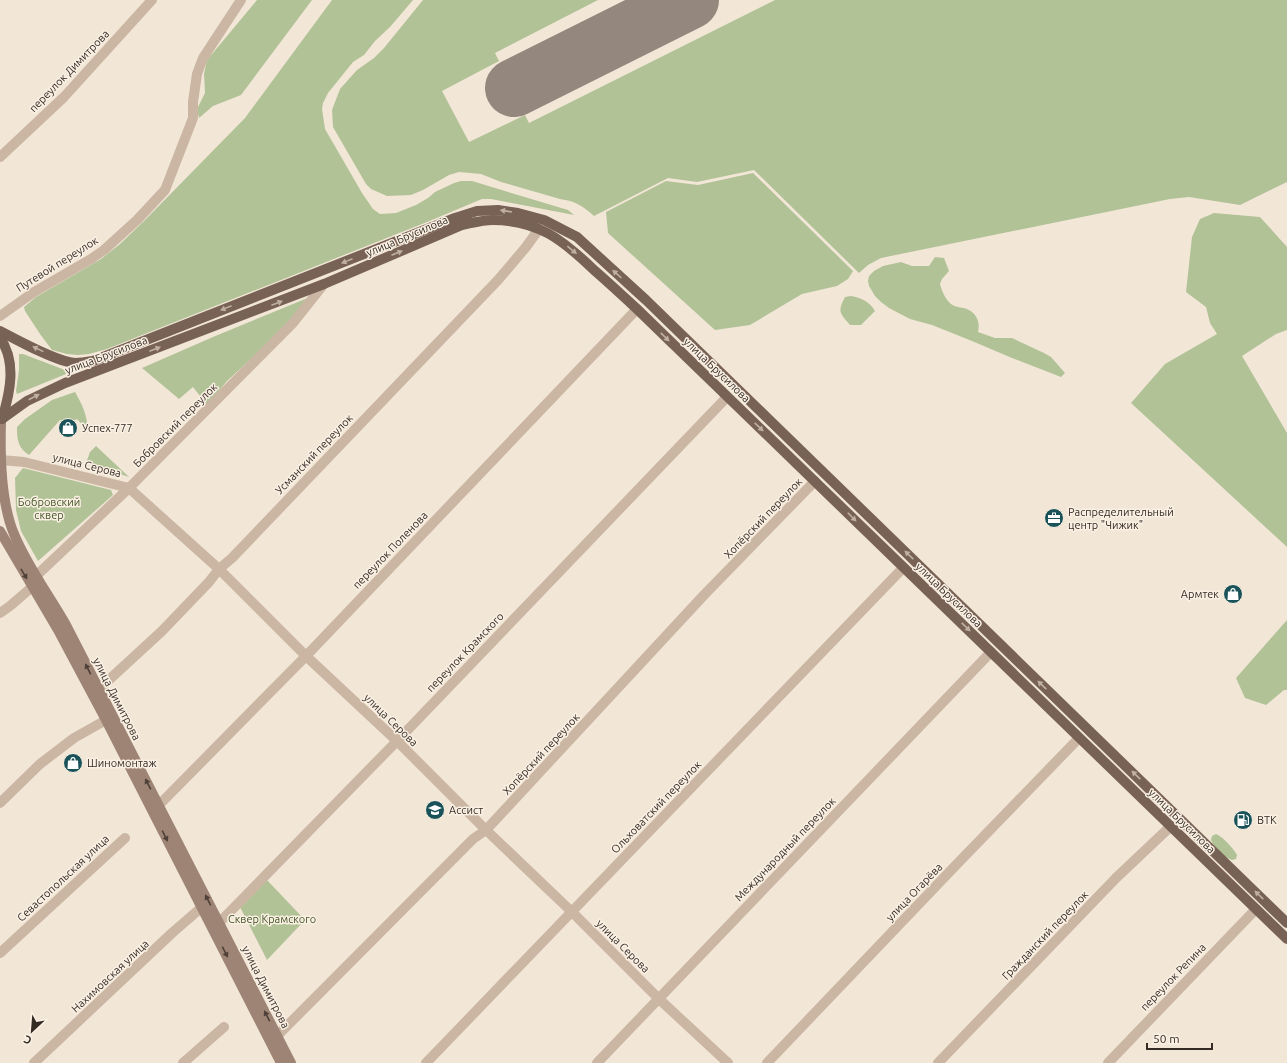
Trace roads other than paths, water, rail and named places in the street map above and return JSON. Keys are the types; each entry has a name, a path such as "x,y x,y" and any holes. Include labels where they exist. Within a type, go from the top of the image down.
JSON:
{"main road":[{"name":"улица Брусилова","path":"0,331 66,362 74,363 93,361 477,211 498,210 518,213 544,220 577,237 646,300 1287,922"},
{"name":"улица Брусилова","path":"1,422 26,401 57,386 324,284 462,225 492,220 522,223 540,229 572,249 637,309 1287,939"},
{"name":"улица Димитрова","path":"0,338 6,348 10,367 8,395 1,422 0,442 7,513 14,534 36,576 66,625 291,1063"},
{"name":"улица Димитрова","path":"0,531 58,630 106,720 281,1063"},
{"path":"947,609 956,600"}],"street":[{"name":"переулок Димитрова","path":"0,157 64,97 152,0"},
{"name":"Путевой переулок","path":"0,316 34,292 104,250 137,220 165,190 193,118 193,102 198,74 203,58 241,0"},
{"name":"Усманский переулок","path":"99,689 162,631 209,582 219,569 498,280 540,229"},
{"name":"Бобровский переулок","path":"36,576 129,488 293,323 324,284"},
{"name":"переулок Поленова","path":"159,805 306,656 637,309"},
{"name":"переулок Крамского","path":"219,922 397,741 727,397"},
{"name":"улица Серова","path":"1,460 24,462 129,488 219,569 306,656 397,741 486,830 572,912 658,999 728,1063"},
{"name":"Хопёрский переулок","path":"277,1036 473,839 486,830 704,595 815,481"},
{"name":"Ольховатский переулок","path":"426,1063 903,568"},
{"path":"0,613 32,587"},
{"name":"Международный переулок","path":"597,1063 991,652"},
{"path":"0,803 40,764 74,738 106,720"},
{"name":"улица Огарёва","path":"767,1063 1079,738"},
{"name":"Гражданский переулок","path":"938,1063 1116,878 1171,826"},
{"name":"Севастопольская улица","path":"0,953 125,838"},
{"name":"Нахимовская улица","path":"34,1063 172,933 202,907"},
{"name":"переулок Репина","path":"1108,1063 1256,909"},
{"path":"183,1063 224,1027"}],"place":[{"name":"Успех-777","path":"68,428"},
{"name":"Распределительный центр \"Чижик\"","path":"1054,518"},
{"name":"Армтек","path":"1233,594"},
{"name":"Шиномонтаж","path":"73,763"},
{"name":"Ассист","path":"435,810"},
{"name":"ВТК","path":"1243,820"}],"park label":[{"name":"Бобровский сквер","path":"49,508"},
{"name":"Сквер Крамского","path":"272,919"}]}
